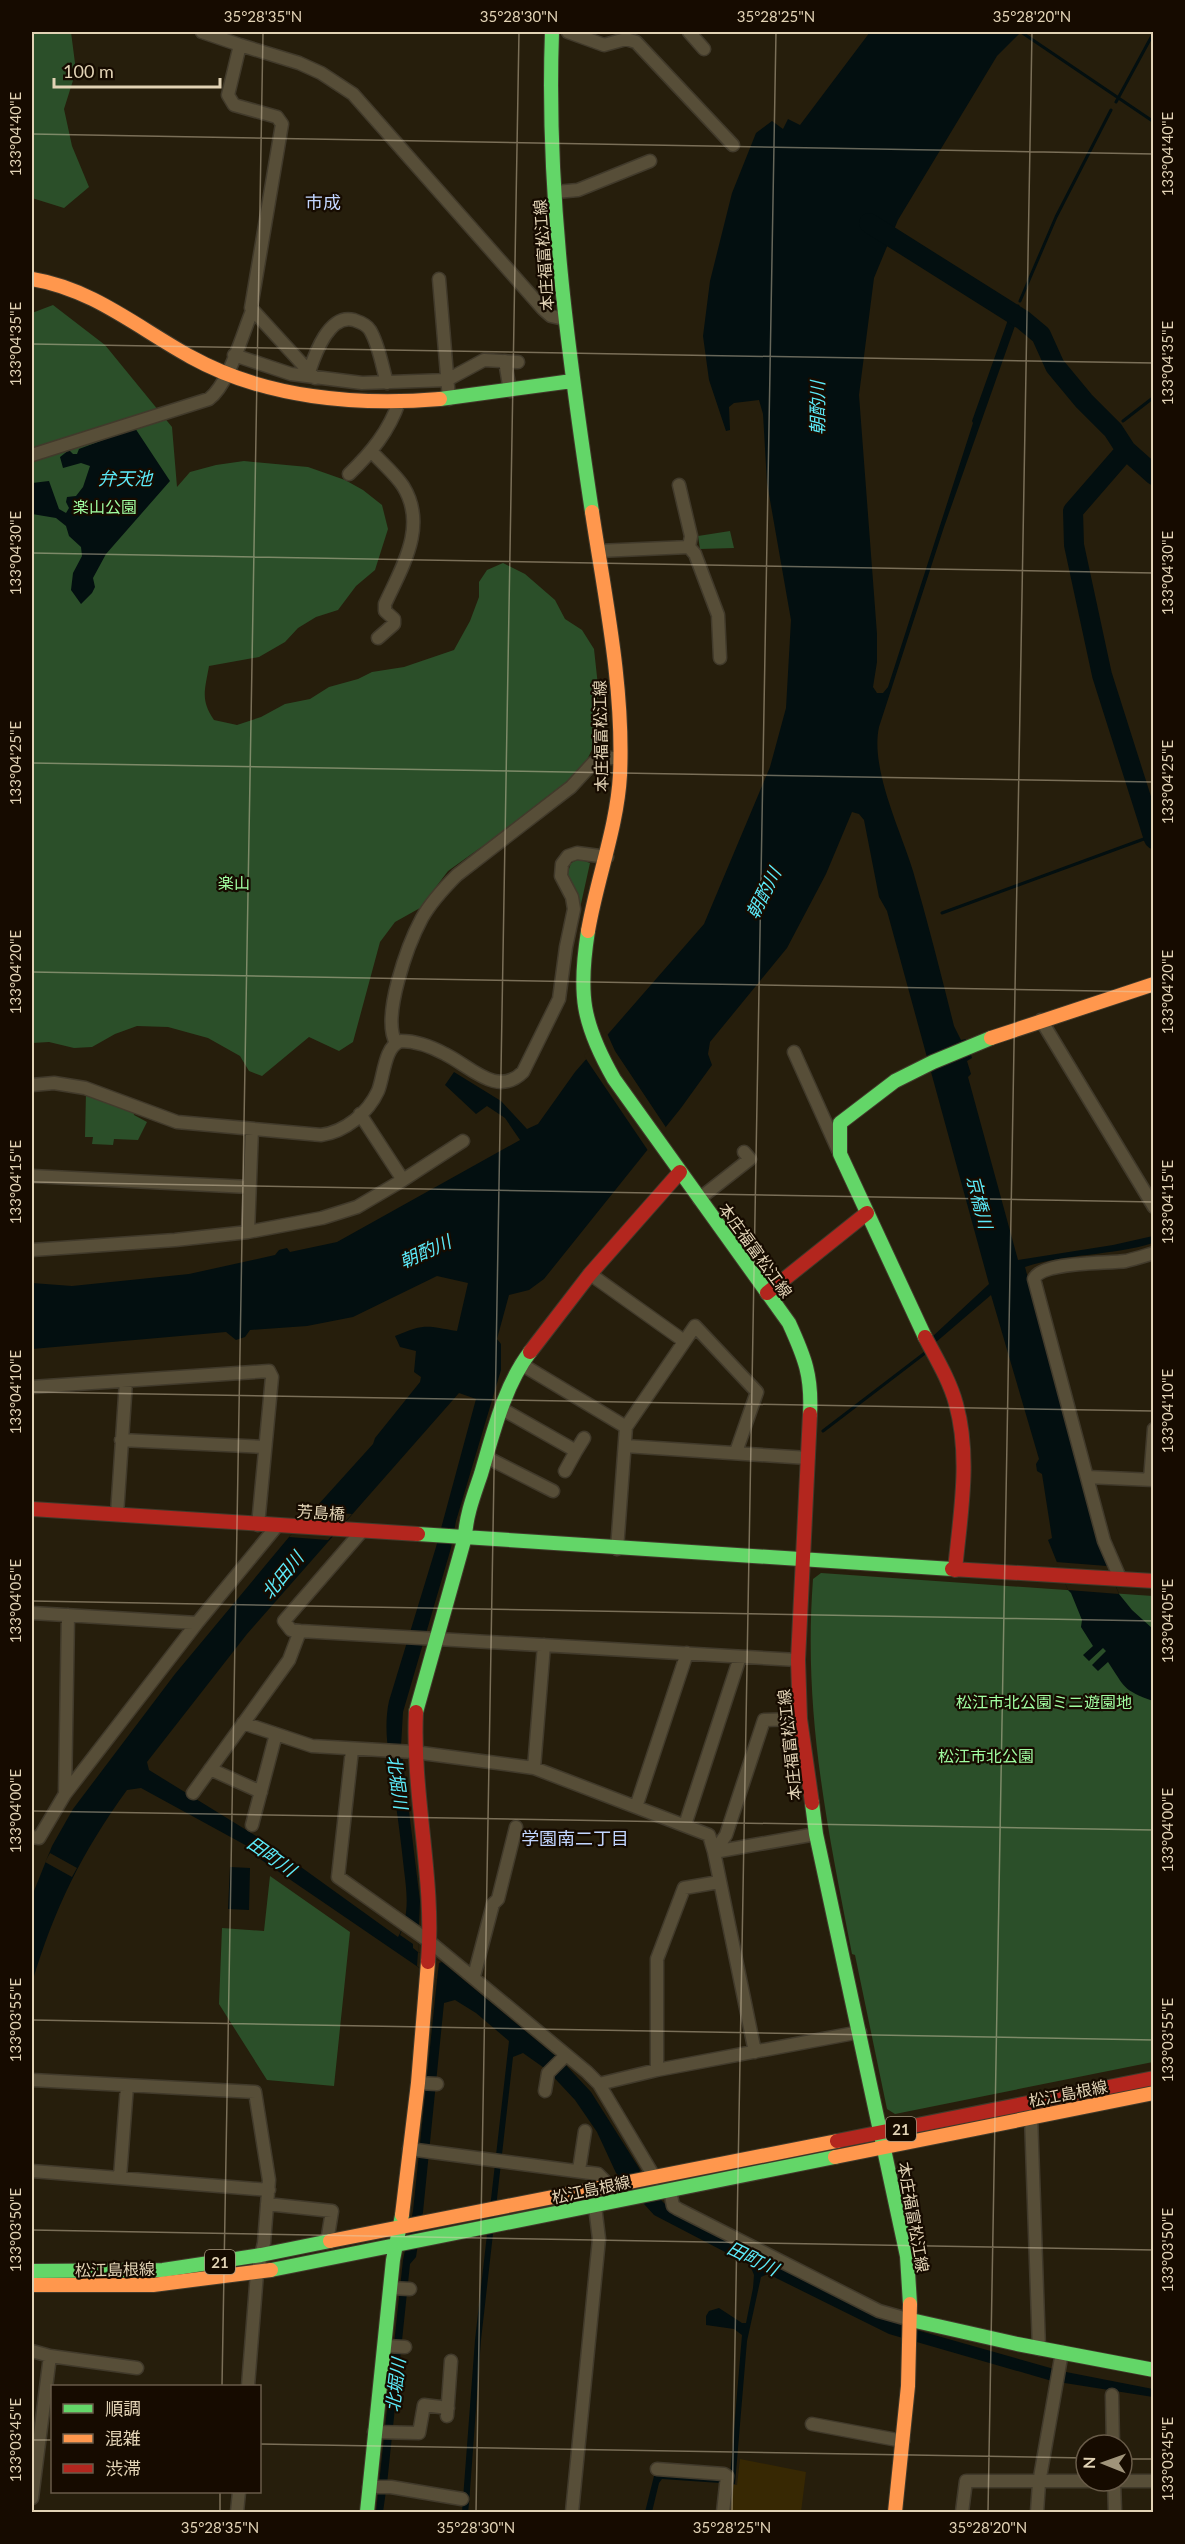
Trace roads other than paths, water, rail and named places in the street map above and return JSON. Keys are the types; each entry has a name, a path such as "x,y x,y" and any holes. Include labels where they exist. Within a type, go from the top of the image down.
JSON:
{"main road":[{"name":"本庄福富松江線","path":"552,32 550,83 559,273 572,381 617,694 620,758 616,813 582,969 583,1003 590,1034 610,1074 789,1323 805,1357 811,1389 798,1660 800,1719 816,1834 907,2256 911,2323 896,2512"},
{"path":"32,279 57,284 93,299 180,351 226,374 300,395 352,401 399,402 449,399 572,381"},
{"path":"955,1570 965,1455 963,1426 956,1402 840,1154 840,1123 888,1086 927,1066 1041,1020 1154,984"},
{"path":"367,2512 378,2487 400,2288 403,2227 413,2150 427,2084 428,1886 409,1752 431,1639 486,1457 502,1409 521,1364 590,1274 680,1172"},
{"path":"767,1293 867,1213"},
{"name":"芳島橋","path":"32,1509 461,1536 802,1561 1154,1581"},
{"name":"松江島根線","path":"32,2285 153,2285 257,2273 634,2197 658,2185 881,2134 1154,2078"},
{"name":"松江島根線","path":"32,2271 163,2270 261,2255 617,2186 658,2185 884,2149 1031,2116 1154,2093"},
{"path":"911,2323 1154,2370"}],"street":[{"path":"202,32 299,63 321,73 353,94 543,309 551,315 564,319"},
{"path":"568,32 604,45 626,39 636,42 733,145"},
{"path":"689,32 704,49"},
{"path":"240,45 228,95 234,105 277,117 282,124 250,302 252,311 312,375"},
{"path":"556,192 578,190 650,161"},
{"path":"439,279 449,399"},
{"path":"32,455 204,402 216,393 252,311"},
{"path":"312,375 320,342 340,322 349,319 362,323 370,330 387,383"},
{"path":"234,355 272,369 387,383 447,380 484,360 512,361 510,391"},
{"path":"350,474 372,452 394,416 399,402"},
{"path":"372,452 402,485 415,529 406,559 385,604 386,611 394,619 394,624 378,638"},
{"path":"680,485 692,536 689,547"},
{"path":"597,551 689,547"},
{"path":"689,547 694,554 718,615 720,658"},
{"path":"396,1042 391,1033 390,1017 407,952 422,917 436,897 457,875 571,787 593,763 603,758 620,758"},
{"path":"396,1042 409,1041 427,1046 446,1054 489,1081 504,1082 518,1077 523,1072 560,999 566,947 574,909 572,897 561,876 562,864 568,856 577,853 608,857"},
{"path":"1041,1020 1154,1207"},
{"path":"32,1085 54,1083 85,1088 177,1122 311,1135 328,1134 343,1128 360,1114 376,1095 391,1050 396,1042"},
{"path":"794,1052 840,1154"},
{"path":"360,1114 403,1180"},
{"path":"248,1232 252,1129"},
{"path":"32,1250 176,1240 248,1232 322,1218 357,1207 463,1141"},
{"path":"699,1199 750,1159 744,1152"},
{"path":"32,1176 249,1187"},
{"path":"1120,1578 1104,1541 1034,1277 1039,1273 1073,1265 1123,1261 1154,1253"},
{"path":"590,1274 684,1341"},
{"path":"617,1549 626,1427 695,1326 757,1392 736,1452"},
{"path":"521,1364 626,1427"},
{"path":"32,1388 269,1371 272,1377 258,1525"},
{"path":"117,1514 126,1381"},
{"path":"502,1409 576,1451"},
{"path":"1087,1476 1152,1480 1154,1429"},
{"path":"565,1471 584,1438"},
{"path":"121,1440 265,1447"},
{"path":"625,1446 808,1458"},
{"path":"486,1457 554,1491"},
{"path":"32,1838 39,1838 65,1794 197,1623 282,1526"},
{"path":"358,1531 284,1621 291,1629 798,1660"},
{"path":"32,1613 197,1623"},
{"path":"65,1794 68,1615"},
{"path":"193,1793 289,1660 300,1631"},
{"path":"534,1768 544,1645"},
{"path":"636,1807 687,1653"},
{"path":"685,1825 740,1657"},
{"path":"714,1852 726,1835 764,1720 800,1719"},
{"path":"243,1724 312,1746 409,1752 534,1768 709,1835 755,2052"},
{"path":"252,1825 276,1734"},
{"path":"352,1750 338,1877 474,1976 564,2057 599,2084 658,2185 673,2206 879,2310 911,2323"},
{"path":"210,1770 261,1792"},
{"path":"474,1976 493,1904 498,1899 516,1827"},
{"path":"714,1852 816,1834"},
{"path":"657,2070 657,1959 684,1888 719,1882"},
{"path":"599,2084 657,2070 860,2032"},
{"path":"545,2091 548,2073 564,2057"},
{"path":"32,2080 255,2092 269,2190 257,2273 248,2385"},
{"path":"120,2177 127,2086"},
{"path":"1031,2116 1039,2349"},
{"path":"579,2170 585,2131"},
{"path":"413,2150 579,2170 598,2174 617,2186"},
{"path":"32,2171 269,2190"},
{"path":"267,2204 332,2211 327,2242"},
{"path":"572,2512 598,2239 595,2205"},
{"path":"32,2351 50,2356 137,2368"},
{"path":"1037,2512 1039,2483 1062,2352"},
{"path":"32,2498 37,2399 50,2356"},
{"path":"383,2432 419,2433 424,2405 447,2412 451,2361"},
{"path":"1112,2396 1113,2433"},
{"path":"812,2424 903,2440"},
{"path":"657,2469 724,2474 726,2480 723,2512"},
{"path":"962,2512 966,2481 1074,2482"},
{"path":"1134,2481 1154,2481"},
{"path":"378,2487 462,2499"},
{"path":"237,2512 239,2493"},
{"path":"1114,2493 1115,2512"}],"water":[{"path":"870,32 1021,32 997,56 898,220 874,278 859,395 877,634 877,662 873,687 877,693 883,693 888,687 972,421 1009,317 1016,323 944,527 879,727 877,744 888,800 913,871 954,1026 961,1040 966,1039 972,1058 967,1061 971,1074 968,1077 1018,1260 1113,1245 1153,1236 1153,1243 1137,1247 1057,1259 1025,1267 1099,1544 1119,1594 1132,1610 1153,1629 1153,1701 1125,1687 1108,1662 1098,1671 1092,1665 1106,1651 1103,1648 1089,1661 1083,1655 1093,1646 1081,1627 1082,1620 1048,1540 1052,1538 1042,1474 1037,1471 1036,1464 1039,1459 991,1295 935,1343 932,1337 989,1284 887,911 879,897 864,820 859,814 852,812 826,874 787,948 710,1042 708,1054 712,1065 681,1108 544,1279 529,1290 509,1295 497,1339 501,1344 501,1370 403,1712 401,1746 420,1901 418,1952 442,1962 564,2063 591,2092 639,2168 648,2187 671,2210 906,2327 1061,2371 1153,2389 1153,2397 1052,2381 889,2334 768,2274 761,2277 747,2341 735,2484 662,2479 652,2512 645,2512 655,2472 730,2477 742,2335 734,2329 706,2325 706,2316 709,2311 719,2308 742,2323 746,2323 754,2275 750,2265 654,2215 616,2173 597,2132 575,2100 547,2070 523,2053 513,2057 481,2340 469,2504 468,2512 462,2512 475,2340 509,2041 476,2013 455,2000 444,2003 423,2212 416,2257 410,2264 387,2484 383,2512 376,2512 403,2260 413,2211 437,1980 260,1859 247,1846 141,1788 127,1790 83,1859 50,1930 32,1983 32,1896 52,1846 73,1809 175,1674 289,1537 373,1444 375,1438 420,1382 421,1377 414,1372 416,1351 400,1347 395,1336 426,1327 457,1331 468,1283 437,1276 353,1317 307,1326 250,1330 245,1337 236,1340 226,1332 32,1349 32,1283 72,1286 189,1274 275,1255 279,1250 287,1248 290,1252 337,1242 520,1140 505,1118 487,1106 476,1114 445,1085 454,1072 501,1101 527,1129 538,1124 575,1072 704,924 770,767 786,708 791,620 767,483 763,414 759,400 734,403 729,407 730,430 726,431 709,380 703,336 710,281 732,193 756,133 772,121 783,129 788,119 800,125","holes":["459,1393 476,1399 436,1547 387,1711 387,1742 407,1896 406,1913 398,1937 269,1844 149,1770 147,1762 247,1634"]},
{"name":"弁天池","path":"135,428 170,481 106,554 93,578 95,587 92,593 81,604 71,590 73,573 82,556 81,547 69,536 66,526 56,518 32,514 32,483 49,481 59,509 66,513 69,508 66,502 67,497 76,496 83,487 90,466 81,463 63,468 60,457 69,450 77,454 79,449"},
{"path":"230,1867 250,1868 249,1910 228,1909"}],"waterway":[{"path":"1021,32 1154,122"},
{"path":"1116,102 1154,32"},
{"path":"1020,301 1056,217 1111,110"},
{"path":"869,223 1023,320 1041,335 1055,366 1084,401 1113,430 1126,450 1154,475"},
{"path":"1012,323 1017,317 1018,306"},
{"path":"1123,421 1154,397"},
{"path":"1113,430 1118,426"},
{"path":"1126,450 1073,511 1074,545 1102,675 1154,839"},
{"path":"942,913 1152,836"},
{"path":"823,1431 925,1353"}],"district":[{"name":"市成","path":"323,202"},
{"name":"学園南二丁目","path":"575,1838"}],"water label":[{"name":"朝酌川","path":"817,408"},
{"name":"朝酌川","path":"763,893"},
{"name":"京橋川","path":"980,1202"},
{"name":"朝酌川","path":"425,1251"},
{"name":"北田川","path":"282,1575"},
{"name":"北堀川","path":"398,1782"},
{"name":"田町川","path":"272,1856"},
{"name":"田町川","path":"753,2258"},
{"name":"北堀川","path":"395,2385"}],"park label":[{"name":"楽山公園","path":"105,506"},
{"name":"楽山","path":"234,882"},
{"name":"松江市北公園ミニ遊園地","path":"1044,1701"},
{"name":"松江市北公園","path":"986,1755"}]}
